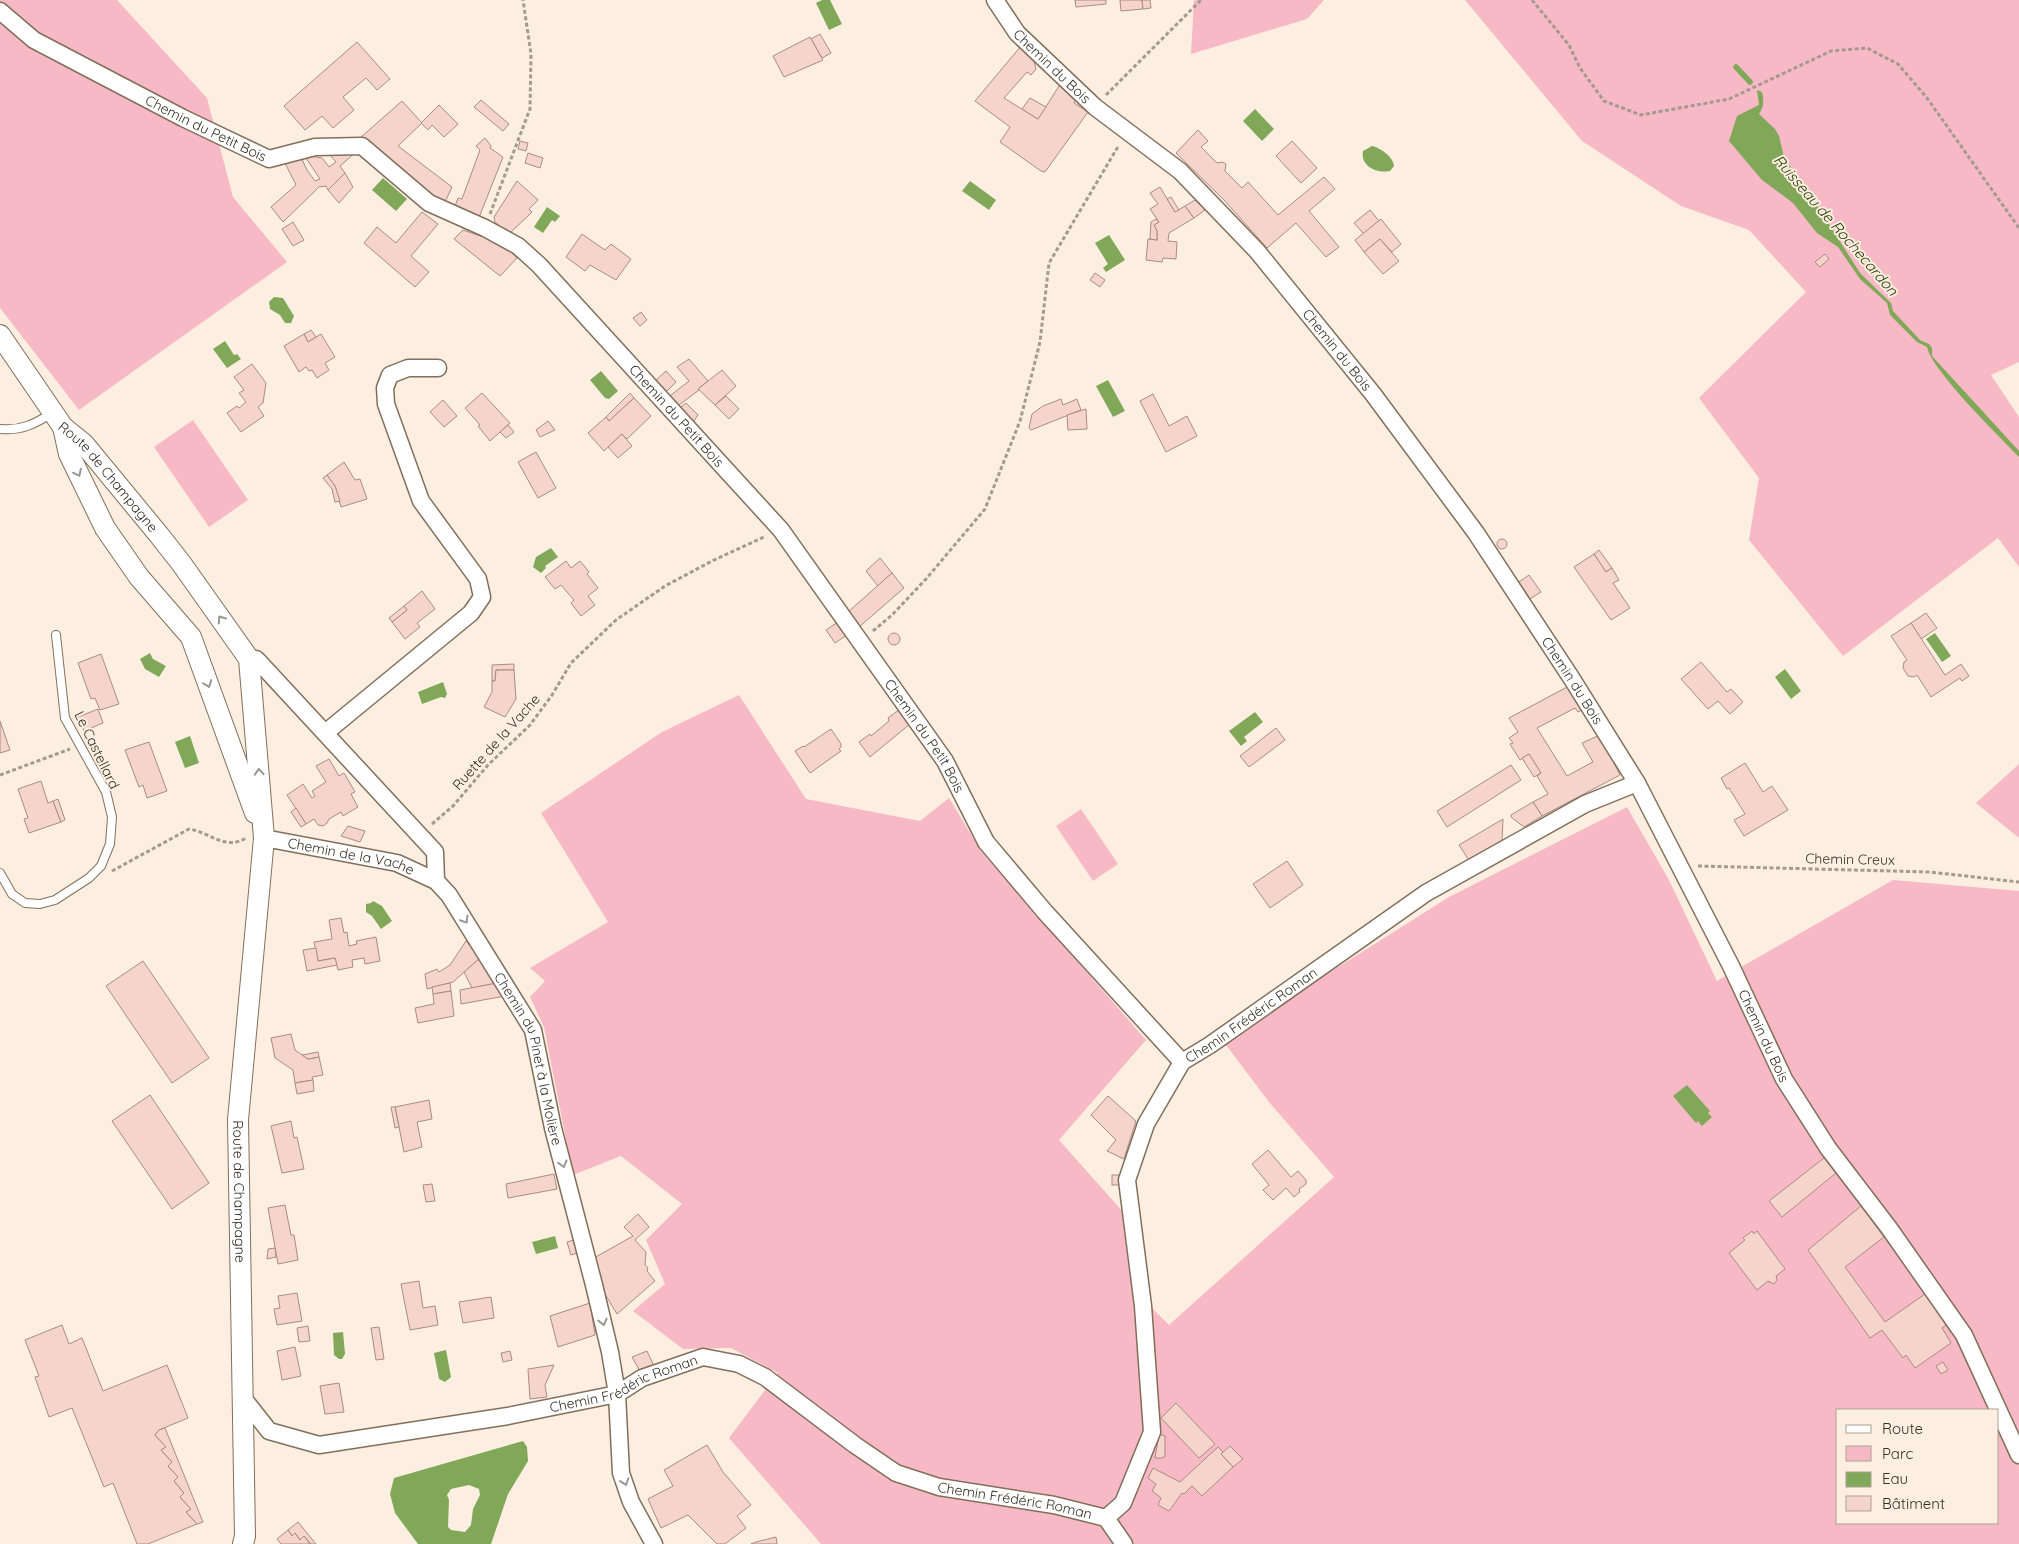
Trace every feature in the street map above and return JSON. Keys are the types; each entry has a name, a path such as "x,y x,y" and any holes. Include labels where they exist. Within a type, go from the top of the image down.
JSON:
{"street":[{"name":"Chemin du Bois","path":"995,0 1017,33 1095,106 1180,171 1256,250 1373,394 1476,532 1637,783 1731,966 1784,1080 1828,1148 1889,1228 1964,1335 1998,1409"},
{"name":"Chemin du Petit Bois","path":"0,11 34,40 182,118 269,159 315,147 362,146 429,203 485,228 518,246 539,265 781,530 859,643 945,761 986,842 1045,912 1182,1062"},
{"path":"0,335 58,419"},
{"path":"325,733 471,613 482,597 478,579 421,502 386,404 385,388 390,375 408,368 438,368"},
{"name":"Route de Champagne","path":"58,419 84,444 159,535 249,659 257,836 238,1120 245,1536 243,1544"},
{"name":"Route de Champagne","path":"58,419 69,454 105,528 139,577 191,637 228,736 257,836"},
{"path":"249,659 256,659 436,852 436,881"},
{"name":"Chemin Frédéric Roman","path":"243,1398 269,1431 320,1445 508,1416 617,1394 642,1378 703,1357 739,1364 765,1377 855,1445 896,1473 939,1487 1054,1505 1106,1518 1123,1504 1152,1432 1143,1306 1128,1180 1146,1124 1182,1062 1210,1045 1426,893 1585,804 1637,783"},
{"name":"Chemin de la Vache","path":"257,836 397,864 436,881"},
{"name":"Chemin du Pinet à la Molière","path":"436,881 449,895 533,1030 553,1128 610,1352 617,1394 622,1473 631,1502 654,1544"},
{"name":"Chemin du Bois","path":"1999,1411 2019,1455"},
{"path":"1106,1518 1124,1544"}],"lane":[{"path":"0,429 13,430 58,419"},
{"name":"Le Castellard","path":"0,873 12,894 25,903 40,904 55,900 89,878 101,866 110,844 112,817 106,792 65,718 56,635"}],"path":[{"path":"485,228 530,108 531,54 523,0"},
{"path":"1095,106 1201,0"},
{"path":"1532,0 1568,45 1580,68 1604,101 1641,115 1729,99 1831,51 1868,48 1898,64 1927,98 2019,228"},
{"path":"859,643 913,594 985,509 1020,421 1040,342 1049,263 1127,132"},
{"name":"Ruette de la Vache","path":"420,835 454,806 488,765 530,725 552,696 571,663 616,620 665,586 688,573 781,530"},
{"path":"0,775 80,745"},
{"path":"95,872 99,877 102,877 189,829 200,830 226,843 257,836"},
{"name":"Chemin Creux","path":"1680,866 1930,872 2019,882"}],"green space":[{"path":"0,0 117,0 207,98 233,197 287,262 79,410 0,308"},
{"path":"1194,0 1324,0 1307,19 1191,54"},
{"path":"1465,0 2019,0 2019,362 1991,375 2019,417 2019,567 1998,538 1843,656 1749,540 1759,478 1699,398 1806,292 1749,230 1681,206 1582,141"},
{"path":"193,420 248,500 209,527 154,447"},
{"path":"739,695 806,799 920,821 949,798 981,851 1146,1040 1059,1140 1124,1213 1136,1292 1169,1325 1334,1177 1269,1102 1226,1045 1324,976 1449,897 1627,807 1669,880 1717,981 1893,880 2019,891 2019,1544 821,1544 729,1438 778,1373 731,1348 683,1349 633,1311 665,1284 646,1240 682,1204 621,1156 573,1175 544,1027 530,997 545,981 530,968 608,922 541,813 662,732"},
{"path":"2019,764 2019,838 1976,803"},
{"path":"1081,809 1118,864 1093,881 1056,826"}],"water":[{"path":"822,0 830,0 842,24 829,30 816,3"},
{"path":"1757,90 1762,92 1763,98 1763,106 1759,114 1775,129 1779,136 1784,157 1860,273 1891,303 1893,311 1920,340 1929,344 1932,348 1932,356 2019,451 2019,457 1953,387 1932,358 1927,347 1917,342 1890,315 1887,303 1860,279 1838,247 1817,233 1793,203 1762,180 1729,141 1737,116 1759,105"},
{"path":"1255,109 1274,129 1262,141 1243,121"},
{"path":"1372,146 1389,156 1394,166 1390,171 1375,170 1370,168 1364,161 1363,151"},
{"path":"383,178 407,199 396,211 372,190"},
{"path":"970,181 996,200 989,210 962,191"},
{"path":"547,207 560,216 555,222 552,220 543,233 534,227"},
{"path":"1109,235 1125,260 1106,272 1103,268 1108,264 1095,243"},
{"path":"274,297 283,298 294,316 291,323 285,323 280,315 270,309 269,302"},
{"path":"225,341 234,355 237,354 241,359 227,368 213,349"},
{"path":"601,371 618,391 609,399 605,398 590,380"},
{"path":"1108,380 1125,411 1113,417 1096,386"},
{"path":"551,548 558,557 545,566 546,568 541,573 533,567 536,557"},
{"path":"1935,633 1951,656 1942,662 1926,639"},
{"path":"150,653 153,659 166,666 159,677 145,669 140,659"},
{"path":"1785,669 1801,691 1791,699 1775,677"},
{"path":"443,682 447,694 445,698 441,697 422,704 418,692"},
{"path":"1255,712 1263,722 1244,737 1247,741 1241,746 1229,731"},
{"path":"190,736 199,763 185,768 175,742"},
{"path":"373,901 382,906 392,921 381,929 372,916 366,912 366,904"},
{"path":"1687,1085 1710,1111 1708,1113 1712,1117 1702,1126 1698,1121 1696,1123 1673,1096"},
{"path":"555,1236 558,1248 536,1254 532,1242"},
{"path":"343,1332 345,1354 342,1359 339,1359 334,1355 333,1333"},
{"path":"446,1350 451,1377 445,1382 439,1379 434,1353"},
{"path":"523,1441 527,1447 528,1461 508,1494 491,1544 418,1544 395,1513 390,1494 394,1478","holes":["469,1485 479,1489 480,1495 473,1509 471,1525 465,1532 451,1530 448,1527 449,1500 447,1495 451,1489"]}],"building":[{"path":"1075,0 1106,0 1106,4 1076,7"},
{"path":"1120,0 1142,0 1143,9 1121,11"},
{"path":"1142,0 1150,0 1151,8 1143,9"},
{"path":"820,34 831,53 822,58 811,39"},
{"path":"810,37 823,60 784,77 773,56"},
{"path":"357,42 390,79 377,90 366,78 343,97 354,110 333,128 322,116 305,130 284,106"},
{"path":"1021,46 1034,61 1036,69 1031,75 1027,72 1004,98 1038,119 1061,83 1079,95 1074,103 1088,112 1045,172 1000,142 1010,127 975,101"},
{"path":"1030,98 1046,107 1038,119 1022,109"},
{"path":"481,100 509,124 503,131 474,107"},
{"path":"402,101 422,123 398,146 452,187 444,204 425,193 360,138"},
{"path":"439,105 458,124 444,137 432,125 428,130 421,123"},
{"path":"1198,130 1208,141 1201,147 1217,163 1222,162 1226,164 1225,171 1242,188 1248,182 1278,215 1324,177 1335,189 1309,211 1339,247 1326,257 1296,223 1267,248 1224,200 1176,153"},
{"path":"485,138 491,146 490,148 503,157 478,220 454,209 458,198 462,199 480,150 476,146"},
{"path":"520,141 528,143 526,151 518,149"},
{"path":"1292,141 1317,168 1301,183 1276,156"},
{"path":"356,152 340,166 345,173 328,190 326,186 319,187 283,222 271,207 296,185 285,163 300,155 315,181 320,179 304,155 322,158 329,167 336,162 329,154"},
{"path":"528,153 543,158 540,168 525,163"},
{"path":"345,173 353,187 339,203 328,190"},
{"path":"517,181 538,200 529,209 532,212 509,234 495,222 494,217"},
{"path":"1160,187 1175,212 1185,206 1194,218 1169,233 1168,241 1177,242 1176,259 1163,258 1162,262 1146,260 1148,239 1157,240 1157,231 1154,225 1159,222 1150,209 1158,204 1150,193"},
{"path":"1171,197 1179,210 1175,212 1167,199"},
{"path":"1195,200 1205,210 1194,218 1185,206"},
{"path":"1370,210 1379,221 1364,234 1354,223"},
{"path":"422,212 438,224 411,256 429,272 415,287 364,243 377,227 396,243"},
{"path":"1156,219 1159,222 1154,225 1157,231 1157,240 1150,239 1151,222"},
{"path":"1381,219 1401,244 1392,252 1380,239 1364,252 1355,240"},
{"path":"293,222 304,240 293,246 282,229"},
{"path":"463,230 501,243 517,258 500,276 454,239"},
{"path":"582,234 605,250 611,244 631,259 616,280 590,265 585,271 566,257"},
{"path":"1380,239 1399,261 1383,274 1364,252"},
{"path":"1825,254 1829,259 1820,267 1815,262"},
{"path":"1095,273 1105,280 1100,287 1090,280"},
{"path":"641,312 647,320 640,326 633,318"},
{"path":"311,330 316,337 308,342 304,334"},
{"path":"304,334 308,342 321,334 335,357 325,363 329,370 317,378 312,370 309,371 306,367 299,372 284,346"},
{"path":"689,359 708,381 675,408 666,399 689,381 677,367"},
{"path":"252,364 266,383 263,403 258,407 264,416 241,432 227,413 237,406 239,408 246,402 239,393 244,390 234,377"},
{"path":"722,370 736,386 715,405 698,389"},
{"path":"666,371 676,382 665,393 654,382"},
{"path":"482,393 510,423 490,441 478,426 480,425 465,408"},
{"path":"630,393 634,398 609,421 606,417"},
{"path":"1153,394 1169,426 1187,416 1197,436 1166,452 1140,401"},
{"path":"726,396 739,409 729,419 715,405"},
{"path":"634,398 651,416 627,439 622,434 604,451 588,433 606,417 609,421"},
{"path":"1061,399 1063,405 1077,399 1081,410 1031,430 1029,428 1032,414 1043,406"},
{"path":"443,400 457,416 444,427 430,412"},
{"path":"686,403 698,415 694,421 686,420 677,410"},
{"path":"1086,409 1087,429 1068,430 1067,415"},
{"path":"548,421 555,430 540,437 536,430"},
{"path":"508,425 514,432 506,438 500,432"},
{"path":"622,434 632,446 618,458 608,447"},
{"path":"536,452 556,488 538,498 518,462"},
{"path":"344,462 355,480 360,479 367,499 341,507 335,486 327,475"},
{"path":"327,475 335,486 340,501 335,502 332,489 323,478"},
{"path":"1500,539 1504,539 1507,544 1506,548 1500,549 1497,546 1497,542"},
{"path":"1599,550 1612,568 1606,572 1594,554"},
{"path":"1594,554 1606,572 1612,568 1619,580 1613,583 1630,608 1611,620 1574,567"},
{"path":"880,558 892,573 878,586 866,571"},
{"path":"566,561 571,568 580,561 598,588 588,596 595,605 581,616 571,603 574,600 561,585 555,589 545,577"},
{"path":"892,573 904,588 859,627 848,612"},
{"path":"1529,575 1541,592 1530,599 1519,582"},
{"path":"422,591 435,609 417,623 420,627 405,639 392,622 407,610 404,606"},
{"path":"404,606 407,610 392,622 389,618"},
{"path":"1926,613 1937,628 1921,639 1911,623"},
{"path":"838,622 847,635 835,643 826,630"},
{"path":"1911,623 1945,675 1961,664 1969,676 1962,681 1960,678 1931,697 1917,675 1914,677 1908,676 1903,668 1904,662 1907,660 1891,636"},
{"path":"892,633 896,633 900,639 896,645 892,645 888,641 888,637"},
{"path":"101,654 119,704 100,710 95,698 91,699 78,663"},
{"path":"1701,662 1727,692 1731,689 1743,702 1730,714 1718,701 1708,709 1681,679"},
{"path":"514,664 514,670 496,670 495,681 492,681 492,665"},
{"path":"496,670 514,670 516,699 505,717 484,707 492,692 492,681 495,681"},
{"path":"1569,686 1584,709 1578,712 1575,708 1537,728 1567,776 1593,762 1582,743 1600,735 1620,775 1542,816 1533,802 1548,794 1537,776 1541,773 1529,754 1520,760 1510,744 1513,743 1509,738 1518,732 1509,718"},
{"path":"98,709 103,723 84,731 78,717"},
{"path":"900,709 910,724 870,757 859,742 870,734 871,736 889,721 888,718"},
{"path":"0,721 10,750 0,753"},
{"path":"1276,728 1285,740 1249,767 1240,756"},
{"path":"831,729 841,744 839,749 841,751 810,773 795,751"},
{"path":"149,742 167,791 147,798 143,785 139,787 125,750"},
{"path":"1529,754 1541,773 1534,777 1522,758"},
{"path":"329,759 339,776 344,773 355,792 351,794 358,807 343,816 341,812 329,819 323,826 318,825 314,819 306,824 287,795 303,784 312,798 315,796 312,791 326,782 316,766"},
{"path":"1745,763 1763,792 1772,786 1788,810 1744,836 1734,820 1745,814 1721,778"},
{"path":"1511,765 1521,780 1447,827 1437,811"},
{"path":"41,781 48,803 53,801 61,822 29,833 24,819 28,818 18,789"},
{"path":"58,799 65,820 61,822 53,801"},
{"path":"1533,802 1542,816 1524,827 1511,817 1511,815"},
{"path":"296,808 306,824 301,827 291,812"},
{"path":"1503,819 1502,841 1470,862 1459,845"},
{"path":"348,826 365,831 360,842 341,836"},
{"path":"1287,861 1303,885 1270,908 1253,884"},
{"path":"341,918 344,933 347,932 349,946 357,944 356,941 376,937 380,961 365,964 364,958 352,960 353,967 338,970 335,958 318,961 314,942 332,939 329,920"},
{"path":"466,941 480,958 453,982 427,989 425,974 437,969 439,972 450,965"},
{"path":"316,948 318,961 335,958 337,965 307,971 303,950"},
{"path":"480,958 497,983 472,988 464,972"},
{"path":"143,961 209,1058 172,1083 106,986"},
{"path":"450,983 451,991 433,994 432,987"},
{"path":"497,983 505,996 461,1004 460,990"},
{"path":"451,991 454,1016 418,1023 415,1008 434,1004 433,994"},
{"path":"291,1034 295,1050 308,1059 319,1057 323,1075 312,1077 313,1080 295,1083 293,1070 275,1058 271,1038"},
{"path":"318,1052 319,1057 308,1059 302,1055"},
{"path":"313,1080 314,1091 297,1094 295,1083"},
{"path":"150,1095 209,1183 172,1209 112,1121"},
{"path":"1108,1096 1136,1121 1124,1159 1107,1151 1116,1140 1091,1115"},
{"path":"429,1100 432,1119 417,1122 422,1147 404,1152 395,1107"},
{"path":"391,1107 395,1107 399,1127 395,1128"},
{"path":"291,1121 294,1138 297,1137 304,1169 282,1173 271,1126"},
{"path":"1268,1150 1291,1177 1298,1171 1306,1180 1306,1184 1299,1189 1300,1192 1294,1197 1286,1188 1273,1200 1263,1190 1269,1185 1252,1164"},
{"path":"1824,1158 1836,1173 1782,1217 1769,1201"},
{"path":"554,1174 557,1189 508,1198 506,1184"},
{"path":"1112,1175 1123,1175 1123,1185 1112,1185"},
{"path":"432,1184 435,1201 426,1202 423,1185"},
{"path":"285,1205 291,1235 294,1235 298,1260 278,1264 268,1208"},
{"path":"1861,1206 1884,1237 1845,1267 1885,1322 1925,1294 1947,1324 1942,1328 1951,1343 1915,1368 1906,1355 1903,1358 1882,1330 1870,1338 1808,1250"},
{"path":"638,1214 649,1227 635,1240 646,1252 645,1265 655,1281 617,1314 605,1294 594,1258 633,1236 624,1227"},
{"path":"1752,1231 1754,1234 1757,1231 1785,1269 1776,1276 1777,1280 1774,1284 1768,1281 1757,1290 1729,1253 1745,1240 1743,1238"},
{"path":"574,1240 578,1253 571,1255 567,1242"},
{"path":"275,1248 276,1257 267,1259 268,1249"},
{"path":"419,1281 423,1308 435,1306 438,1325 410,1330 401,1284"},
{"path":"297,1293 302,1321 277,1325 274,1309 280,1308 278,1296"},
{"path":"491,1297 494,1318 463,1323 459,1302"},
{"path":"590,1303 595,1335 558,1347 550,1316"},
{"path":"62,1325 69,1344 82,1338 103,1391 167,1365 188,1418 159,1430 155,1435 166,1447 161,1450 172,1462 168,1466 178,1477 174,1481 184,1493 180,1497 191,1509 186,1512 197,1524 148,1544 137,1544 113,1483 104,1487 72,1408 49,1417 35,1377 39,1376 25,1340"},
{"path":"308,1326 310,1341 299,1342 297,1328"},
{"path":"379,1327 384,1359 376,1360 371,1328"},
{"path":"295,1347 301,1376 282,1380 277,1351"},
{"path":"510,1351 512,1360 503,1362 501,1353"},
{"path":"647,1351 654,1366 640,1371 632,1357"},
{"path":"1943,1362 1948,1370 1941,1374 1936,1366"},
{"path":"554,1365 545,1385 547,1397 530,1399 528,1369"},
{"path":"339,1383 344,1412 325,1414 320,1386"},
{"path":"1176,1403 1215,1444 1199,1458 1161,1418"},
{"path":"165,1428 203,1522 197,1524 186,1512 191,1509 180,1497 184,1493 174,1481 178,1477 168,1466 172,1462 161,1450 166,1447 155,1435 159,1430"},
{"path":"1159,1434 1165,1436 1165,1456 1155,1458"},
{"path":"707,1445 723,1472 751,1505 737,1516 746,1528 725,1544 717,1544 688,1515 661,1528 648,1499 673,1486 664,1470"},
{"path":"1230,1446 1243,1459 1233,1467 1221,1454"},
{"path":"1218,1447 1223,1452 1221,1454 1233,1467 1202,1496 1192,1486 1184,1494 1182,1493 1169,1511 1158,1505 1161,1498 1152,1491 1156,1484 1148,1478 1153,1468 1180,1482"},
{"path":"298,1522 316,1544 311,1544 304,1536 300,1540 295,1533 292,1536 288,1530"},
{"path":"288,1530 292,1536 295,1533 300,1540 304,1536 310,1544 281,1544 277,1539"},
{"path":"776,1537 777,1544 751,1544 756,1542"}],"waterway":[{"name":"Ruisseau de Rochecardon","path":"1736,67 1750,82"}]}
